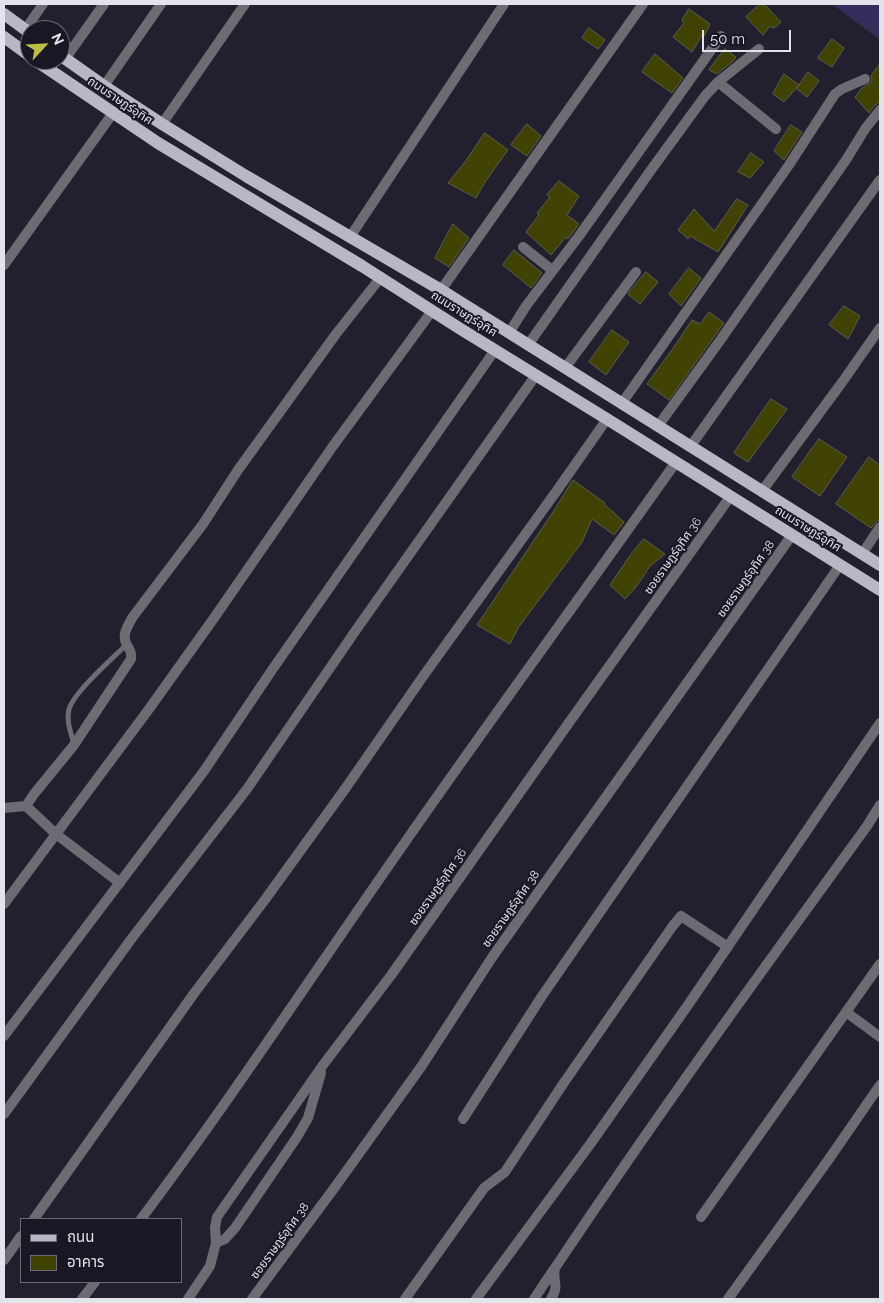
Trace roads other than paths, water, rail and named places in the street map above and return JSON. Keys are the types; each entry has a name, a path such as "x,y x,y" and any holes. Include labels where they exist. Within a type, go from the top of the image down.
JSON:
{"main road":[{"path":"4,14 20,27"},
{"path":"4,38 20,49"},
{"name":"ถนนราษฎร์อุทิศ","path":"70,62 162,124 246,176 441,290 880,565"},
{"name":"ถนนราษฎร์อุทิศ","path":"50,70 158,143 380,277 880,590"},
{"path":"362,266 371,249"}],"street":[{"path":"34,20 43,4"},
{"path":"70,48 104,4"},
{"path":"104,86 161,4"},
{"path":"162,124 245,4"},
{"path":"350,237 504,4"},
{"path":"441,290 643,4"},
{"path":"509,333 526,306 579,236 721,36"},
{"path":"528,345 705,96 718,82 759,49"},
{"path":"622,403 789,165 835,94 865,79"},
{"path":"718,82 776,129"},
{"path":"658,426 719,342 880,110"},
{"path":"4,265 113,113"},
{"path":"690,447 880,180"},
{"path":"523,246 552,270"},
{"path":"565,368 636,272"},
{"path":"26,806 74,744 131,659 132,651 126,645 125,638 126,630 132,618 203,524 238,470 336,334 380,277"},
{"path":"4,904 149,709 333,446 432,311"},
{"path":"762,491 844,381 880,328"},
{"path":"4,1036 204,771 272,670 496,350"},
{"path":"4,1114 132,938 248,789 356,630 536,374"},
{"path":"35,1218 195,992 264,901 345,788 607,419"},
{"path":"142,1218 246,1072 488,724 676,462"},
{"name":"ซอยราษฎร์อุทิศ 36","path":"188,1299 210,1266 216,1243 215,1228 217,1217 323,1065 392,974 730,497"},
{"path":"862,554 880,527"},
{"name":"ซอยราษฎร์อุทิศ 38","path":"252,1299 409,1083 493,956 792,535"},
{"path":"463,1119 542,996 840,565"},
{"path":"476,1299 591,1143 728,947 880,722"},
{"path":"534,1299 621,1169 867,826 880,805"},
{"path":"4,808 26,806 56,834 120,883"},
{"path":"405,1299 484,1188 505,1172 563,1084 681,916 728,947"},
{"path":"701,1217 880,964"},
{"path":"846,1012 880,1037"},
{"path":"216,1243 225,1239 235,1228 297,1137 308,1118 323,1065"},
{"path":"728,1299 880,1085"},
{"path":"4,1260 20,1237"},
{"path":"551,1299 556,1286 553,1276 555,1268"},
{"path":"82,1299 94,1283"}],"lane":[{"path":"74,744 68,721 69,710 73,702 88,683 126,645"}]}
